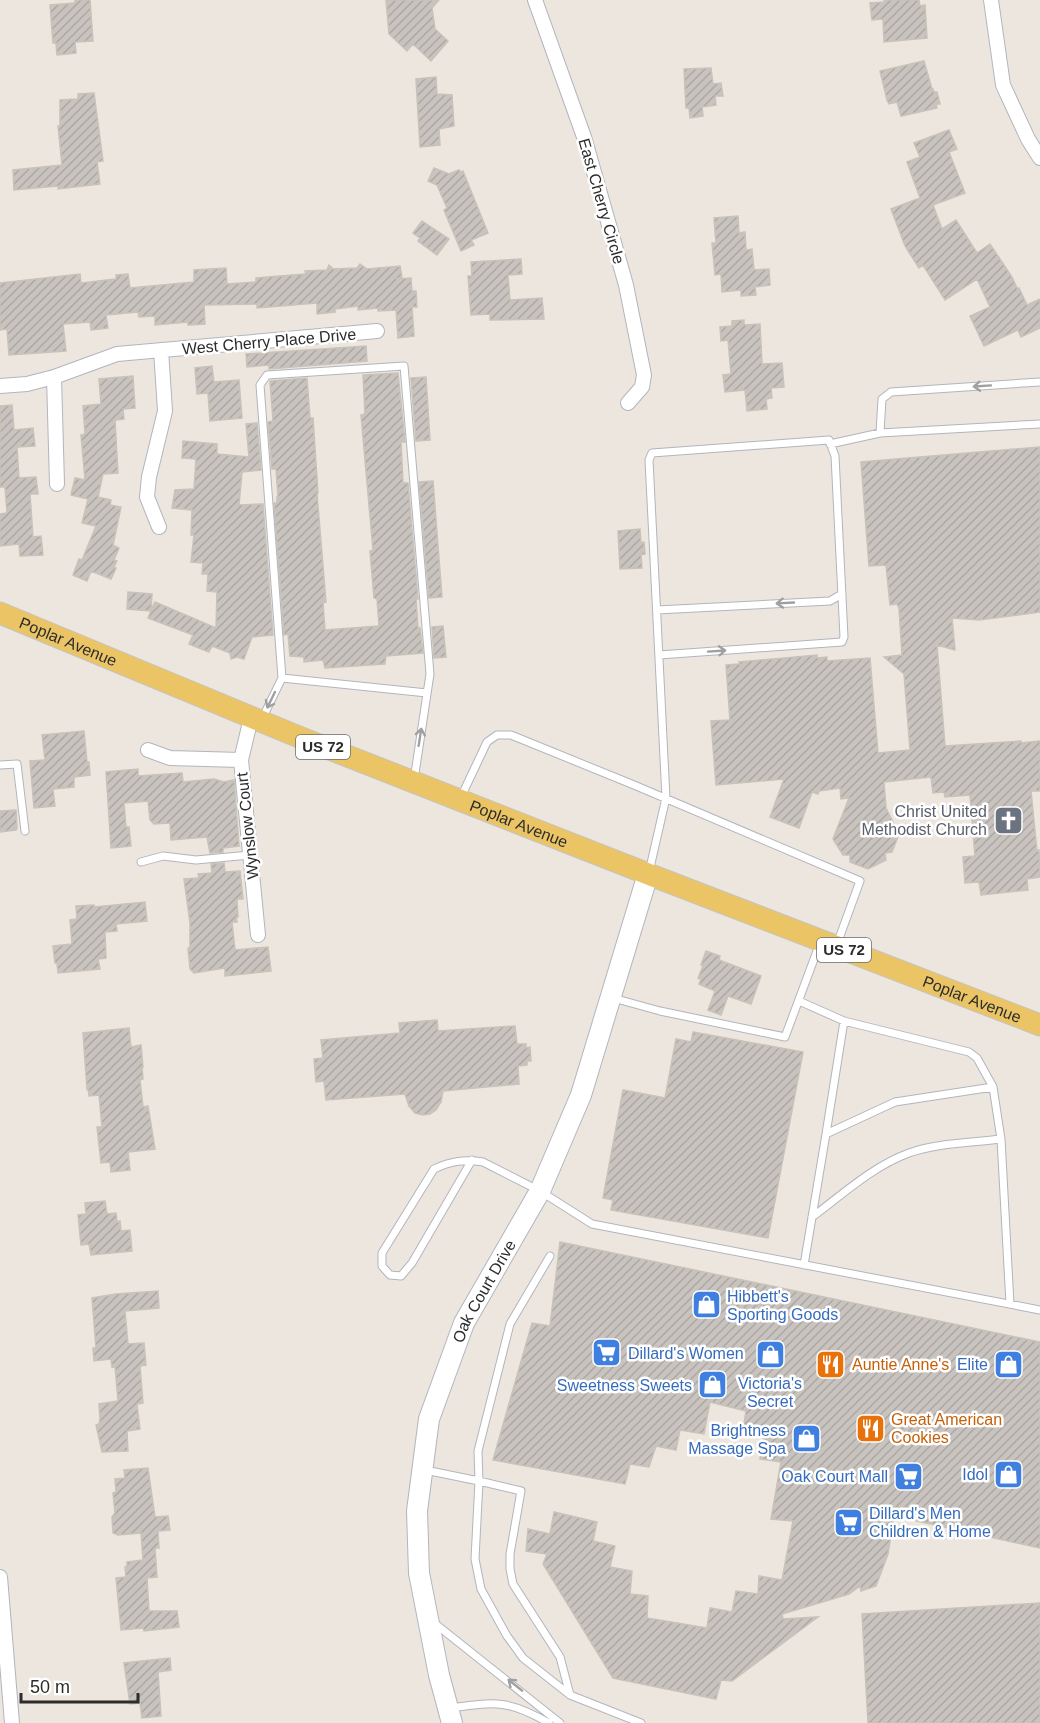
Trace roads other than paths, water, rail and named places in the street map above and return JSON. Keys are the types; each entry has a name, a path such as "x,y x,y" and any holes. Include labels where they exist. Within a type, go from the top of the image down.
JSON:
{"main road":[{"name":"Poplar Avenue","path":"0,613 413,782 1040,1025"}],"street":[{"name":"East Cherry Circle","path":"535,0 584,136 628,294 644,375 642,387 628,403"},
{"path":"991,0 1003,85 1028,140 1040,158"},
{"name":"West Cherry Place Drive","path":"0,386 27,384 54,377 117,354 377,331"},
{"name":"West Cherry Place Drive","path":"159,526 147,497 148,477 165,411 161,350"},
{"path":"54,377 57,484"},
{"name":"Wynslow Court","path":"256,719 241,760 258,935"},
{"path":"148,750 176,759 241,760"},
{"name":"Oak Court Drive","path":"450,1716 419,1573 417,1511 429,1419 464,1323 540,1191 581,1095 648,874"},
{"path":"0,1577 12,1723"}],"lane":[{"path":"256,719 282,678 260,385 267,375 404,366 430,674 413,782"},
{"path":"880,434 882,399 891,392 1040,382"},
{"path":"830,444 880,434 1040,424"},
{"path":"648,874 666,798 649,460 652,453 829,440 834,456 844,637 842,642 659,655"},
{"path":"657,610 830,601 842,594"},
{"path":"282,678 427,693"},
{"path":"460,800 487,742 497,735 511,735 860,881 799,1001 785,1037 660,1011 611,998"},
{"path":"0,765 17,764 25,831"},
{"path":"141,862 163,856 196,860 250,855"},
{"path":"799,1001 844,1021 969,1052 976,1058 993,1087 1001,1139 1010,1304"},
{"path":"804,1265 844,1021"},
{"path":"826,1134 895,1102 993,1087"},
{"path":"812,1217 870,1173 908,1153 939,1146 1001,1139"},
{"path":"472,1160 412,1263 401,1276 390,1275 382,1266 382,1254 435,1169 449,1162 472,1160 483,1162 540,1191 592,1224 1040,1310"},
{"path":"550,1257 510,1324 478,1451 479,1481 475,1559 481,1589 507,1636 523,1658 570,1695 641,1723"},
{"path":"422,1470 521,1491 510,1554 513,1584 560,1657 570,1695"},
{"path":"428,1618 560,1723"},
{"path":"450,1716 494,1702 510,1704 549,1723"}],"place":[{"name":"Christ United Methodist Church","path":"1008,820"},
{"name":"Hibbett's Sporting Goods","path":"706,1305"},
{"name":"Dillard's Women","path":"607,1353"},
{"name":"Victoria's Secret","path":"770,1355"},
{"name":"Auntie Anne's","path":"831,1364"},
{"name":"Elite","path":"1009,1364"},
{"name":"Sweetness Sweets","path":"713,1385"},
{"name":"Great American Cookies","path":"870,1428"},
{"name":"Brightness Massage Spa","path":"807,1439"},
{"name":"Idol","path":"1009,1474"},
{"name":"Oak Court Mall","path":"909,1476"},
{"name":"Dillard's Men Children & Home","path":"848,1522"}]}
